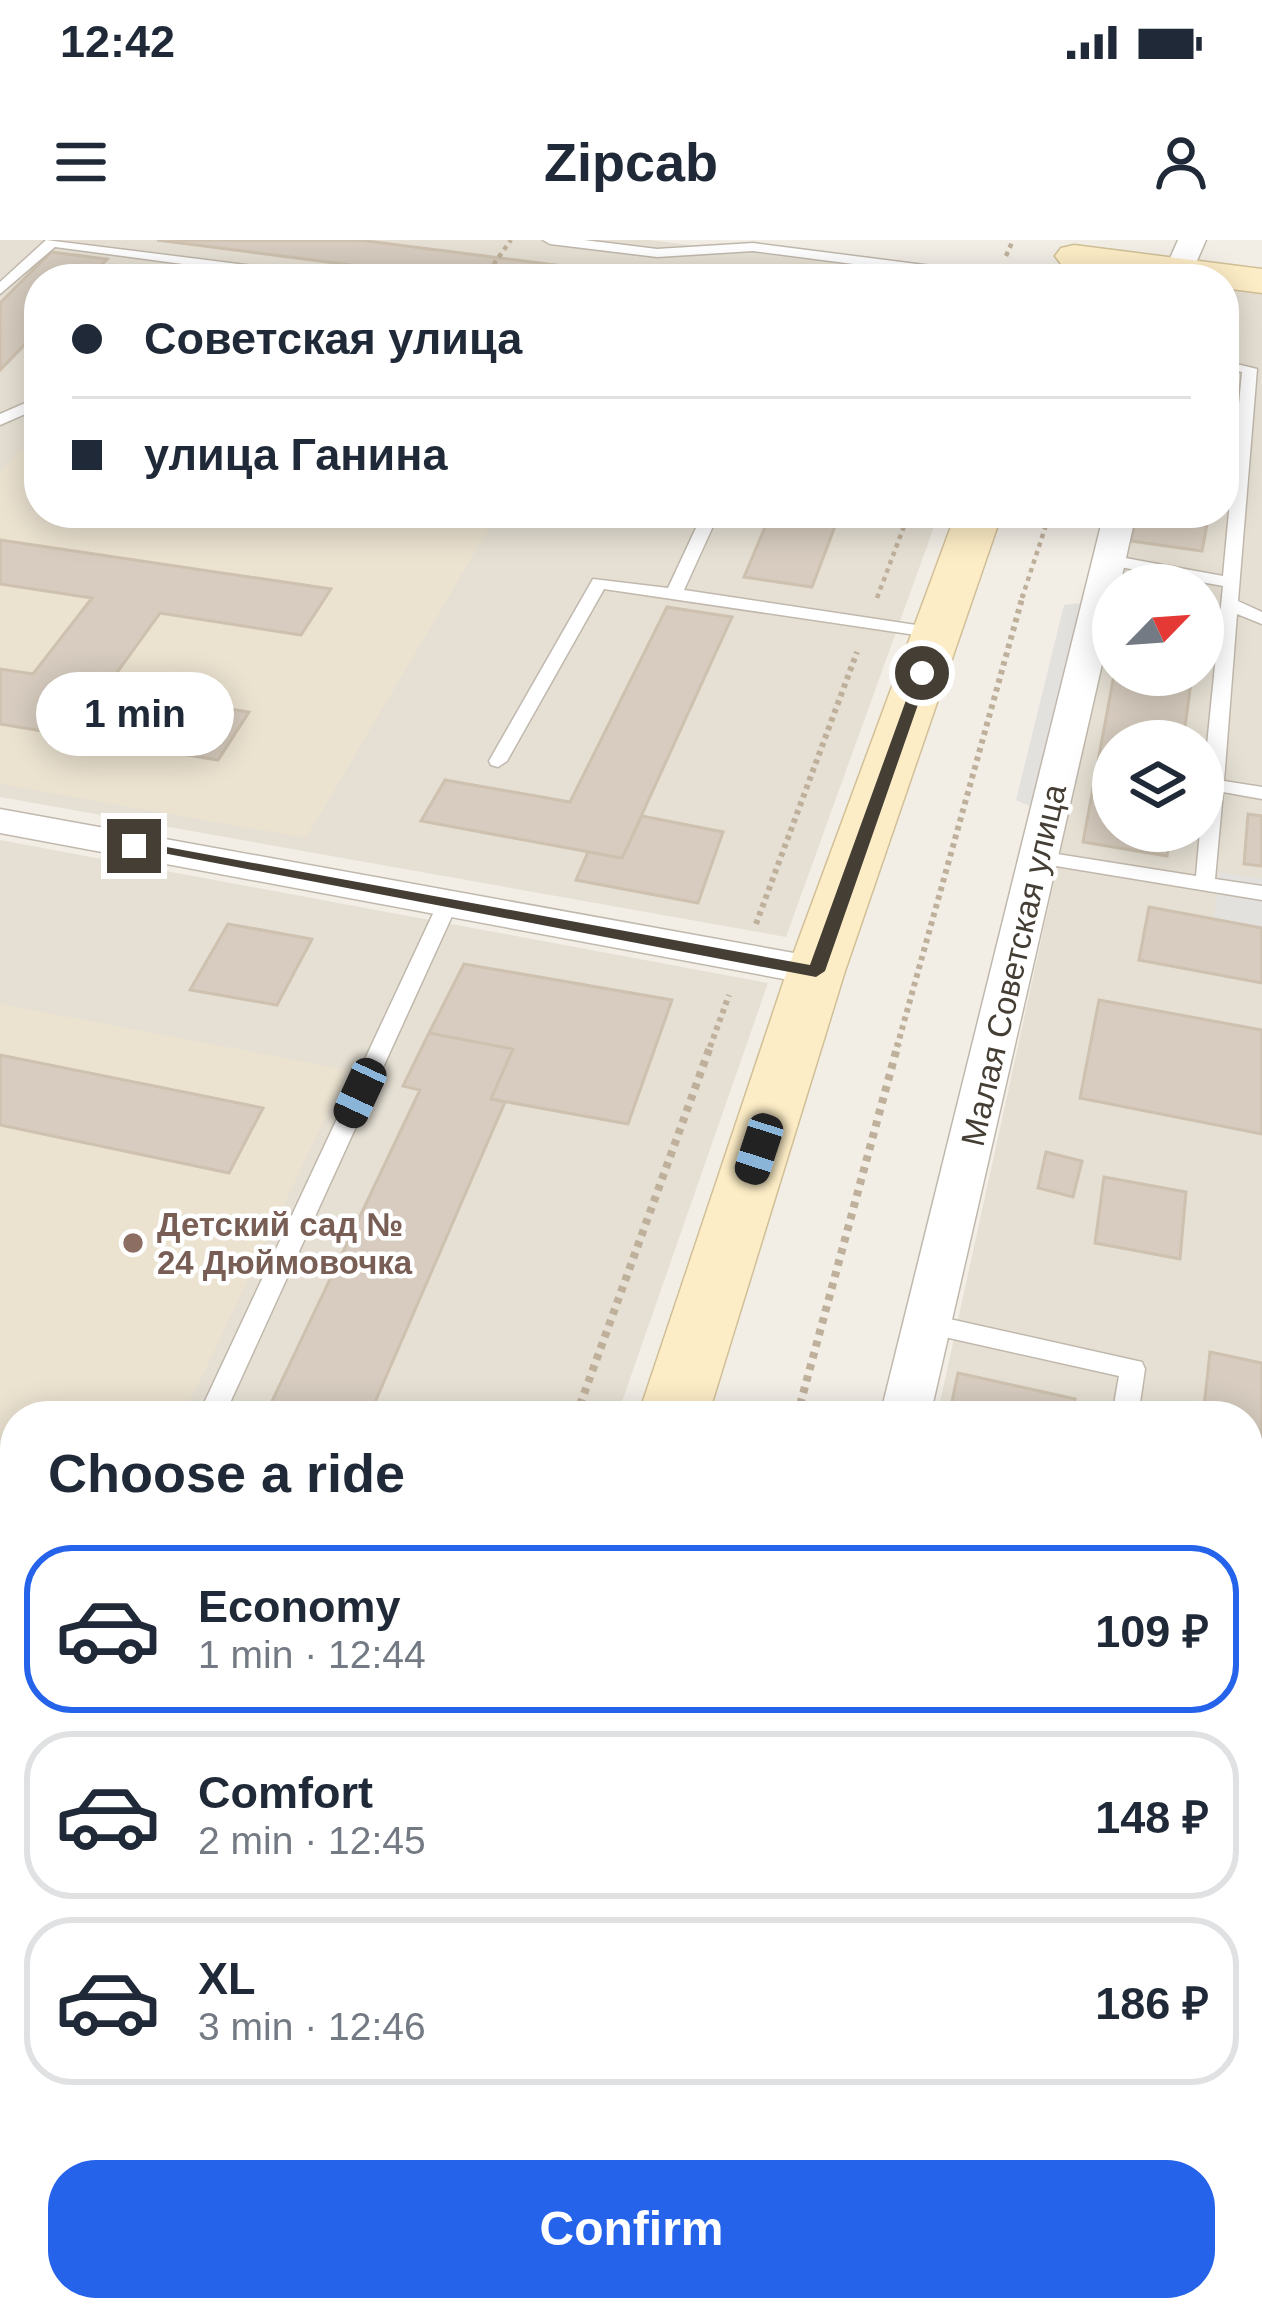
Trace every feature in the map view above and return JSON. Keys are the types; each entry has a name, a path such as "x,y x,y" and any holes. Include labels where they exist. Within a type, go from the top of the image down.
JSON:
{"main road":[{"path":"1072,258 1182,263"},
{"path":"678,1401 816,971 974,528"}],"street":[{"name":"Малая Советская улица","path":"909,1401 1116,528"},
{"path":"0,821 816,971"}],"lane":[{"path":"550,240 657,253 753,248 886,264"},
{"path":"28,264 52,241 213,264"},
{"path":"828,264 832,257"},
{"path":"170,264 175,259"},
{"path":"0,290 24,267"},
{"path":"1239,367 1250,369 1254,413 1239,523"},
{"path":"674,594 704,528"},
{"path":"1219,720 1238,528"},
{"path":"1108,560 1231,582"},
{"path":"498,761 599,583 936,633"},
{"path":"1229,603 1262,619"},
{"path":"1224,787 1262,793"},
{"path":"1205,884 1208,852"},
{"path":"1038,857 1262,893"},
{"path":"218,1401 448,903"},
{"path":"927,1324 1133,1369 1128,1401"}],"path":[{"path":"801,1401 1002,659 1045,528"}],"shaded area":[{"path":"0,240 650,240 843,264 24,264 24,528 934,528 786,937 0,797"},
{"path":"1239,291 1262,294 1262,1401 940,1401 1095,696 1224,696 1224,564 1124,564 1132,528 1239,528"},
{"path":"24,445 24,528 489,528 306,838 0,784 0,472"},
{"path":"1090,602 1041,811 1016,800 1064,605"},
{"path":"0,840 768,983 622,1401 0,1401"},
{"path":"1219,872 1262,879 1262,928 1214,919"},
{"name":"Детский сад № 24 Дюймовочка","path":"0,1004 348,1070 190,1401 0,1401"}],"building":[{"path":"157,240 359,240 548,264 343,264"},
{"path":"51,252 107,259 102,264 39,264"},
{"path":"24,279 24,345 0,370 0,303"},
{"path":"765,528 834,528 812,587 744,577"},
{"path":"1134,528 1206,528 1202,551 1131,541"},
{"path":"0,540 331,589 301,635 160,613 105,689 249,712 218,760 0,724 0,669 33,674 92,598 0,584"},
{"path":"667,607 732,617 622,858 421,821 445,780 570,802"},
{"path":"1110,696 1189,696 1186,720 1106,720"},
{"path":"1092,794 1092,844 1083,842"},
{"path":"1248,814 1262,816 1262,866 1244,864"},
{"path":"642,816 723,832 698,903 576,880 588,852 622,858"},
{"path":"1149,907 1262,928 1262,983 1139,960"},
{"path":"228,924 312,939 277,1005 190,990"},
{"path":"464,964 672,1000 628,1124 491,1099 513,1049 429,1033"},
{"path":"1099,1000 1262,1030 1262,1134 1080,1098"},
{"path":"429,1033 513,1049 491,1099 505,1102 375,1401 272,1401 420,1090 403,1086"},
{"path":"0,1055 263,1108 229,1173 0,1125"},
{"path":"1046,1152 1082,1161 1073,1197 1038,1188"},
{"path":"1104,1177 1186,1192 1180,1259 1095,1243"},
{"path":"1210,1352 1262,1363 1262,1401 1205,1401"},
{"path":"958,1373 1075,1399 1075,1401 952,1401"}],"place":[{"name":"Детский сад № 24 Дюймовочка","path":"133,1243"}],"route":[{"path":"134,846 816,971 922,673"}]}
